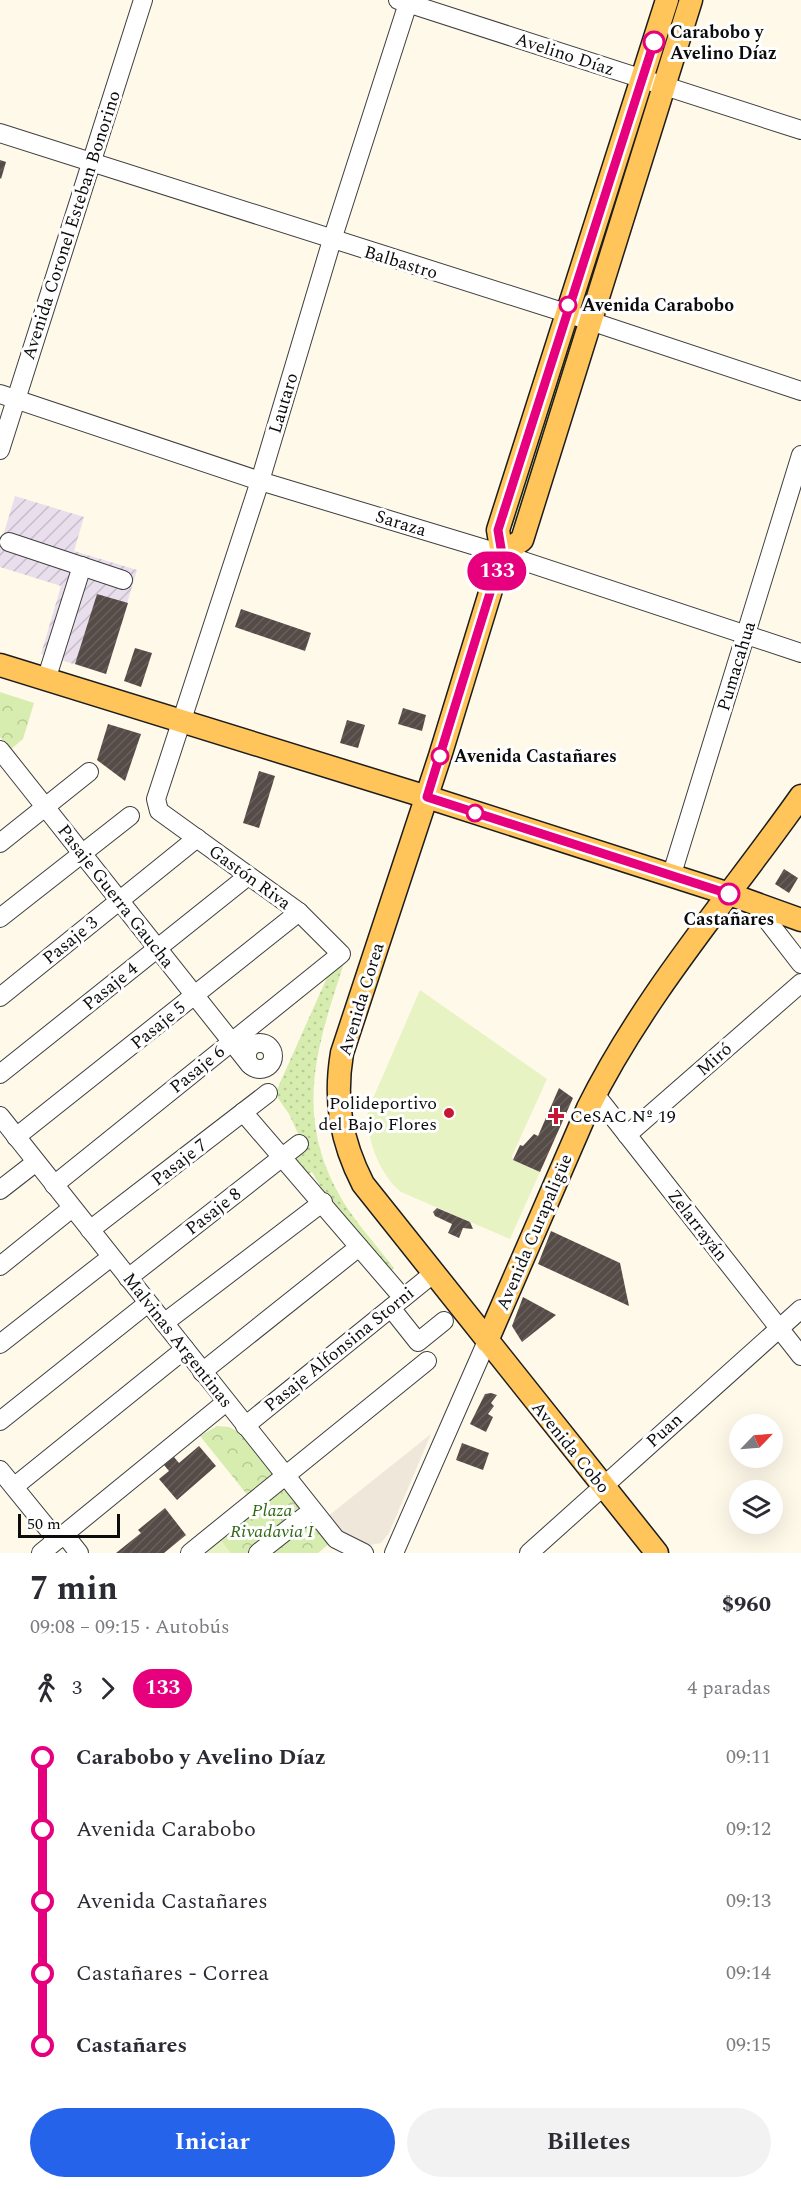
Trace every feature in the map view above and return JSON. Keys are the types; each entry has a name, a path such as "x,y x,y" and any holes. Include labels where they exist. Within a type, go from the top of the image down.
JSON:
{"main road":[{"path":"502,554 522,540 590,321 653,82 667,0"},
{"path":"427,797 502,554 498,530 566,313 653,82 691,0"},
{"path":"0,665 427,797 729,894 801,920"},
{"name":"Avenida Curapaligüe","path":"487,1341 595,1094 660,990 801,796"},
{"name":"Avenida Corea","path":"427,797 342,1053 338,1100 343,1137 363,1184 487,1341"},
{"name":"Avenida Cobo","path":"487,1341 657,1553"}],"street":[{"name":"Avenida Coronel Esteban Bonorino","path":"0,450 8,397 90,164 143,0"},
{"name":"Avelino Díaz","path":"405,1 801,130"},
{"name":"Lautaro","path":"156,806 156,800 260,481 405,1"},
{"name":"Balbastro","path":"0,133 90,164 566,313 801,391"},
{"name":"Saraza","path":"8,397 260,481 502,554 801,653"},
{"name":"Pumacahua","path":"671,877 801,455"},
{"path":"9,542 123,580"},
{"path":"46,680 82,566"},
{"name":"Pasaje Guerra Gaucha","path":"3,759 45,807 250,1065 262,1069 272,1061 270,1048 259,1043 232,1042"},
{"path":"0,843 89,772"},
{"name":"Gastón Riva","path":"156,806 299,912 341,954"},
{"path":"0,918 130,816"},
{"name":"Pasaje 3","path":"0,997 197,838"},
{"name":"Pasaje 4","path":"0,1074 248,876"},
{"path":"753,902 801,964"},
{"name":"Pasaje 5","path":"16,1137 299,912"},
{"name":"Pasaje 6","path":"54,1185 341,954"},
{"name":"Miró","path":"627,1135 801,983"},
{"name":"Pasaje 7","path":"90,1230 267,1093"},
{"name":"Zelarrayán","path":"595,1094 801,1356"},
{"path":"243,1112 281,1158 323,1202 359,1247 397,1303 418,1342 444,1321"},
{"name":"Malvinas Argentinas","path":"0,1116 285,1476 331,1548 364,1553"},
{"name":"Pasaje 8","path":"128,1278 299,1144"},
{"path":"0,1190 36,1162"},
{"path":"164,1323 323,1202"},
{"path":"0,1266 72,1208"},
{"path":"202,1372 359,1247"},
{"path":"0,1344 111,1257"},
{"name":"Pasaje Alfonsina Storni","path":"245,1426 434,1273"},
{"path":"0,1420 148,1303"},
{"name":"Puan","path":"529,1553 602,1485 801,1309"},
{"path":"394,1553 487,1341"},
{"path":"11,1489 184,1349"},
{"path":"190,1553 428,1361"},
{"path":"41,1553 226,1402"},
{"path":"0,1470 11,1489 79,1553"},
{"path":"258,1553 305,1516"}],"shaded area":[{"path":"15,496 84,517 74,551 137,570 106,674 41,654 61,586 0,567 0,546"},
{"path":"431,1434 389,1533 381,1543 364,1546 346,1537 327,1517"}],"green space":[{"path":"571,334 575,338 520,524 513,526 508,522"},
{"path":"0,692 34,703 23,739 10,750 0,737"},
{"path":"347,954 321,1042 313,1099 316,1127 322,1157 335,1187 355,1219 394,1268 388,1272 326,1196 312,1172 308,1174 292,1153 303,1144 289,1114 275,1094 329,973"},
{"name":"Polideportivo del Bajo Flores","path":"420,990 547,1079 512,1156 513,1160 540,1172 510,1239 401,1192 393,1185 376,1155 369,1132 368,1110"},
{"name":"Plaza Rivadavia I","path":"217,1426 229,1427 241,1433 329,1544 318,1553 180,1553 249,1497 200,1436"},
{"path":"219,1538 231,1553 207,1553 204,1550"}],"building":[{"path":"0,160 6,162 1,179 0,178"},
{"path":"97,594 128,603 106,674 75,664"},
{"path":"241,609 311,633 305,651 235,627"},
{"path":"135,648 152,653 141,687 124,681"},
{"path":"403,708 426,715 422,731 398,724"},
{"path":"347,720 365,725 358,748 340,743"},
{"path":"108,724 141,734 125,781 97,760"},
{"path":"259,771 275,776 259,828 243,823"},
{"path":"784,869 798,878 789,893 775,884"},
{"name":"CeSAC Nº 19","path":"559,1088 573,1098 540,1172 513,1160 520,1145 523,1146 534,1134 538,1136"},
{"path":"437,1208 470,1222 473,1229 463,1228 459,1238 448,1233 452,1224 435,1216 433,1212"},
{"path":"551,1231 620,1263 629,1306 538,1264"},
{"path":"523,1297 556,1315 522,1342 512,1326"},
{"path":"485,1394 497,1395 491,1403 494,1406 488,1414 493,1417 486,1432 470,1424"},
{"path":"462,1443 489,1453 483,1470 456,1460"},
{"path":"199,1446 216,1466 177,1500 159,1479 169,1471 164,1465 174,1457 179,1463"},
{"path":"165,1508 186,1535 164,1553 116,1553 141,1533 138,1530"}],"bus line":[{"name":"133","path":"654,42 498,530 502,554 427,797 729,894"}],"place":[{"name":"Carabobo y Avelino Díaz","path":"654,42"},
{"name":"Avenida Carabobo","path":"568,305"},
{"name":"Avenida Castañares","path":"440,756"},
{"name":"Castañares","path":"729,894"},
{"name":"Polideportivo del Bajo Flores","path":"449,1113"},
{"name":"CeSAC Nº 19","path":"556,1116"}]}
